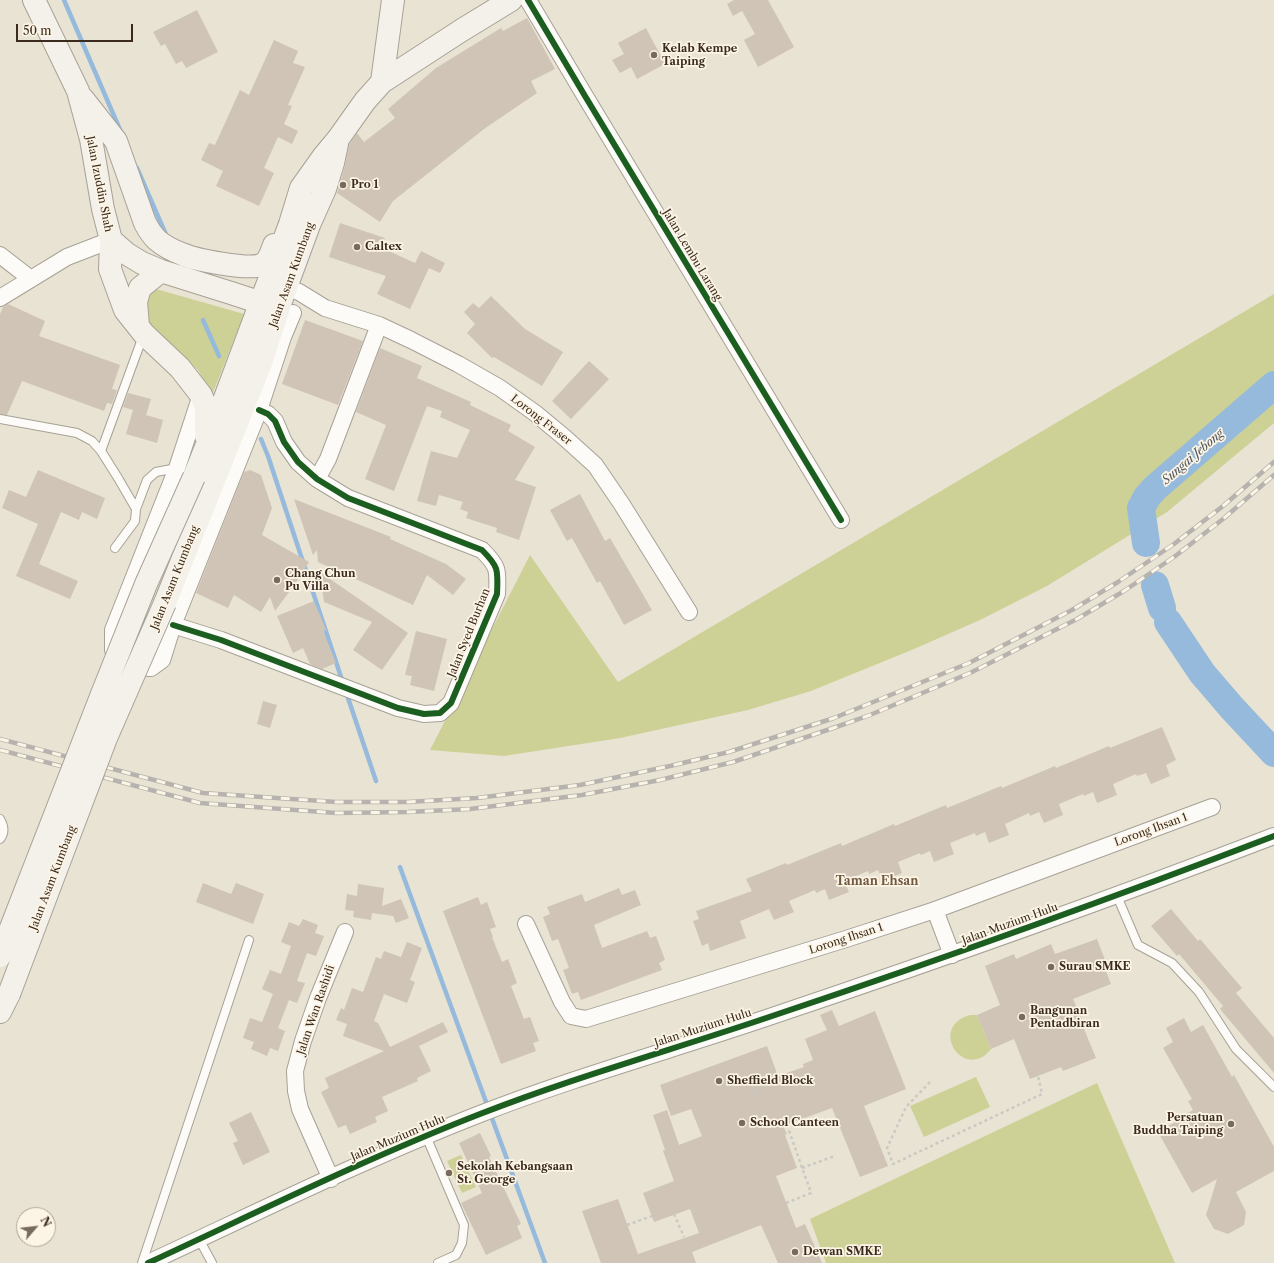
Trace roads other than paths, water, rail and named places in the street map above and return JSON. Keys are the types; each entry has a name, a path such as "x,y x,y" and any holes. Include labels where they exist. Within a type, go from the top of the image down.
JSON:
{"main road":[{"path":"382,82 393,0"},
{"name":"Jalan Asam Kumbang","path":"0,956 102,694 138,606 186,473 205,447 226,426 251,388 277,308 277,285 290,224 301,188 365,101 382,82 511,0"},
{"name":"Jalan Izuddin Shah","path":"38,3 78,91 91,139 103,208 111,240 127,254 142,264 277,308"},
{"path":"78,91 116,141 144,223 149,231 158,240 173,249 231,266 256,266 262,265 269,259 282,228 290,224"},
{"name":"Jalan Asam Kumbang","path":"277,285 309,225 325,189 333,163 338,139"},
{"path":"111,240 110,269 125,310 141,330 180,368 201,395 206,407 205,447"},
{"path":"141,330 136,302 140,288 161,271"},
{"name":"Jalan Asam Kumbang","path":"4,1003 106,738 165,603 226,426 233,375 277,308"}],"street":[{"name":"Jalan Lembu Larang","path":"528,0 841,520"},
{"path":"0,298 67,257 111,240"},
{"path":"0,255 31,279"},
{"name":"Lorong Fraser","path":"277,285 299,292 325,308 379,325 458,364 500,388 535,413 570,441 595,465 621,503 689,612"},
{"path":"201,395 186,473 113,630 113,650 120,661 130,667 151,668 162,660 173,625 259,410 283,337 277,308"},
{"name":"Lorong Fraser","path":"277,308 325,308"},
{"path":"317,479 328,459 379,325"},
{"name":"Jalan Syed Burhan","path":"173,625 221,640 398,708 424,714 440,713 451,703 497,594 498,574 493,561 482,550 348,498 317,479 298,462 284,442 275,421 268,414 259,410"},
{"name":"Lorong Ihsan 1","path":"526,924 562,1002 571,1016 586,1019 935,910 1212,807"},
{"name":"Jalan Muzium Hulu","path":"148,1263 331,1178 426,1136 500,1106 952,955 1117,896 1274,836"},
{"path":"935,910 952,955"},
{"name":"Jalan Wan Rashidi","path":"331,1178 300,1109 296,1091 295,1071 303,1041 318,998 345,932"}],"lane":[{"path":"101,451 141,330"},
{"path":"0,419 76,433 92,441 101,451 136,509"},
{"path":"115,548 135,521 136,509 148,480 156,472 186,473"},
{"path":"0,819 4,828 0,839"},
{"path":"1117,896 1138,945 1172,962 1199,992 1236,1049 1274,1087"},
{"path":"142,1263 249,940"},
{"path":"426,1136 464,1225 462,1243 456,1255 438,1263"},
{"path":"200,1239 212,1263"}],"waterway":[{"path":"64,0 121,132"},
{"path":"137,168 167,237"},
{"path":"203,320 219,356"},
{"name":"Sungai Jebong","path":"1146,543 1141,508 1147,497 1155,488 1274,385"},
{"path":"261,439 268,456 343,683"},
{"name":"Sungai Jebong","path":"1155,585 1162,608"},
{"name":"Sungai Jebong","path":"1168,622 1202,673 1274,753"},
{"path":"346,692 376,781"},
{"path":"400,867 545,1263"}],"railway":[{"path":"0,739 203,793 336,802 408,802 477,798 580,785 670,766 729,752 834,718 969,663 1072,610 1118,582 1174,544 1223,506 1274,462"},
{"path":"0,750 200,803 336,813 470,809 582,795 660,780 733,762 839,726 870,715 970,673 1077,619 1124,591 1174,557 1223,519 1274,475"}],"place":[{"name":"Kelab Kempe Taiping","path":"654,55"},
{"name":"Pro 1","path":"343,185"},
{"name":"Caltex","path":"357,247"},
{"name":"Chang Chun Pu Villa","path":"277,580"},
{"name":"Surau SMKE","path":"1051,967"},
{"name":"Bangunan Pentadbiran","path":"1022,1017"},
{"name":"Sheffield Block","path":"719,1081"},
{"name":"School Canteen","path":"742,1123"},
{"name":"Persatuan Buddha Taiping","path":"1231,1124"},
{"name":"Sekolah Kebangsaan St. George","path":"449,1173"},
{"name":"Dewan SMKE","path":"795,1252"}],"district":[{"name":"Taman Ehsan","path":"877,882"}]}
